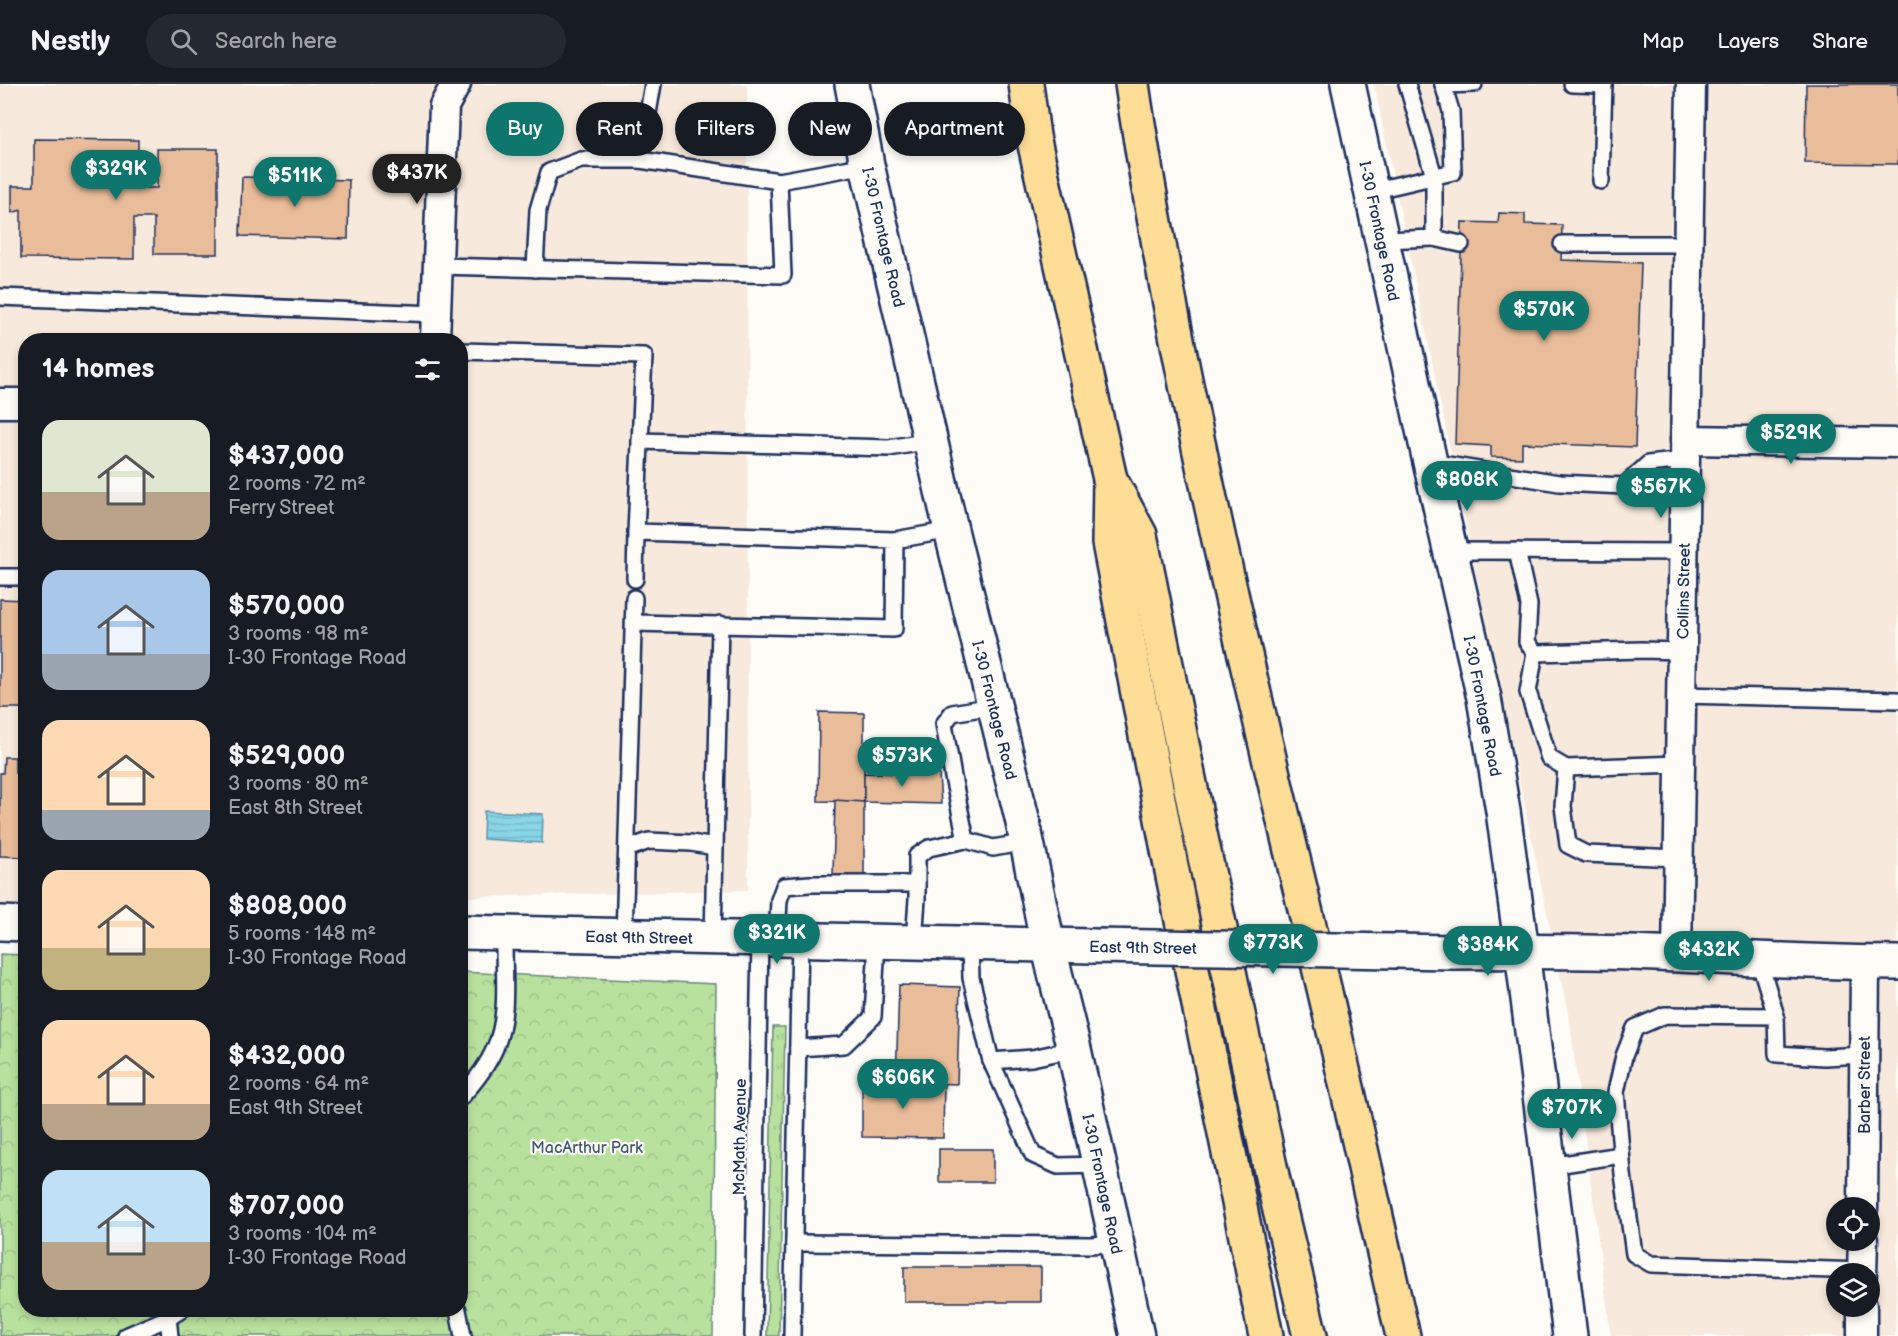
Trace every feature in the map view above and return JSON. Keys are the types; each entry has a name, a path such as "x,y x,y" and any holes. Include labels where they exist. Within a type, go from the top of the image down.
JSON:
{"highway":[{"path":"1026,84 1033,136 1110,479 1109,543 1172,871 1266,1336"},
{"path":"1132,84 1139,138 1178,343 1231,600 1342,1062 1404,1336"},
{"path":"1110,479 1140,536 1273,1181 1310,1336"}],"main road":[{"name":"I-30 Frontage Road","path":"852,84 867,165 951,530 1027,842 1048,945 1074,1049 1137,1336"},
{"name":"I-30 Frontage Road","path":"1348,84 1484,698 1503,812 1522,951 1570,1336"},
{"path":"0,923 18,924"},
{"name":"East 9th Street","path":"468,932 969,944 1677,954 1759,960 1898,963"}],"street":[{"path":"436,327 444,106 456,84"},
{"name":"Collins Street","path":"1677,954 1691,84"},
{"path":"0,403 18,403"},
{"path":"1685,450 1898,443"},
{"name":"Barber Street","path":"1863,1197 1864,963"},
{"path":"1862,1317 1862,1336"}],"lane":[{"path":"640,160 653,84"},
{"path":"1407,84 1434,176 1434,238"},
{"path":"1372,191 1453,172 1451,111 1443,84 1474,84"},
{"path":"1572,84 1604,84 1602,180"},
{"path":"536,269 538,210 549,172 581,160 640,160 778,181 867,165"},
{"path":"438,266 783,275 778,181"},
{"path":"1383,240 1434,238 1461,244"},
{"path":"1562,244 1688,244"},
{"path":"0,297 436,327"},
{"path":"468,351 644,356 635,579"},
{"path":"640,441 889,448 930,441"},
{"path":"1430,462 1559,483 1624,486 1648,464 1685,450"},
{"path":"636,532 895,540 951,530"},
{"path":"634,623 894,629 895,540"},
{"path":"1450,551 1683,552"},
{"path":"1517,551 1528,605 1527,642 1535,653 1528,692 1549,758 1566,768 1680,764"},
{"path":"0,577 18,577"},
{"path":"624,937 634,598"},
{"path":"713,938 720,624"},
{"path":"1535,653 1682,651"},
{"path":"1681,695 1898,700"},
{"path":"966,840 944,724 952,713 993,706"},
{"path":"1566,768 1563,806 1568,845 1586,854 1678,858"},
{"path":"914,942 916,856 929,848 966,840 993,848 1027,842"},
{"path":"627,849 649,841 691,843 715,847"},
{"path":"792,1336 798,1048 779,940 778,900 784,886 917,884"},
{"path":"468,1090 477,1080 495,1048 503,1019 504,932"},
{"name":"McMath Avenue","path":"753,1336 779,940"},
{"path":"798,1048 844,1045 873,1017 877,941"},
{"path":"969,944 971,978 991,1061 1033,1155 1058,1166 1100,1165"},
{"path":"1759,960 1776,1016 1777,1054 1864,1055"},
{"path":"1776,1016 1665,1015 1635,1028 1624,1056 1616,1092 1634,1254 1651,1264 1826,1271"},
{"path":"991,1061 1032,1058 1074,1049"},
{"path":"1550,1166 1622,1155"},
{"path":"794,1243 1080,1245 1116,1243"},
{"path":"126,1336 168,1317"},
{"path":"170,1336 174,1317"},
{"path":"459,1317 462,1336"}],"shaded area":[{"path":"0,84 747,84 747,102 675,102 675,156 747,156 748,890 468,897 468,333 18,333 18,908 0,909"},
{"path":"1374,84 1898,84 1898,1233 1895,1336 1611,1336 1570,1023"}],"green space":[{"name":"MacArthur Park","path":"0,954 18,955 18,1317 468,1317 468,972 716,984 713,1336 0,1336"},
{"path":"773,1027 785,1027 779,1336 767,1336"}],"water":[{"path":"484,811 543,814 542,843 483,839"}],"building":[{"path":"1806,84 1898,84 1898,164 1805,163"},
{"path":"34,139 138,140 138,188 157,188 157,149 218,149 218,254 154,254 154,218 134,218 134,259 21,258 21,210 12,213 12,186 34,186"},
{"path":"242,177 349,180 348,239 240,236"},
{"path":"1499,213 1525,214 1525,224 1562,225 1561,260 1641,263 1635,447 1522,443 1522,458 1491,457 1491,446 1455,444 1462,222 1498,223"},
{"path":"0,599 18,600 18,708 0,708"},
{"path":"819,712 864,713 864,802 818,801"},
{"path":"4,757 15,757 15,773 18,773 18,857 0,856 0,773 3,773"},
{"path":"864,773 939,774 941,804 864,802"},
{"path":"835,800 864,802 864,876 833,875"},
{"path":"899,985 960,987 957,1084 896,1082"},
{"path":"862,1083 944,1084 943,1138 862,1137"},
{"path":"939,1149 993,1149 993,1182 939,1182"},
{"path":"904,1267 1041,1267 1041,1302 904,1302"}]}
